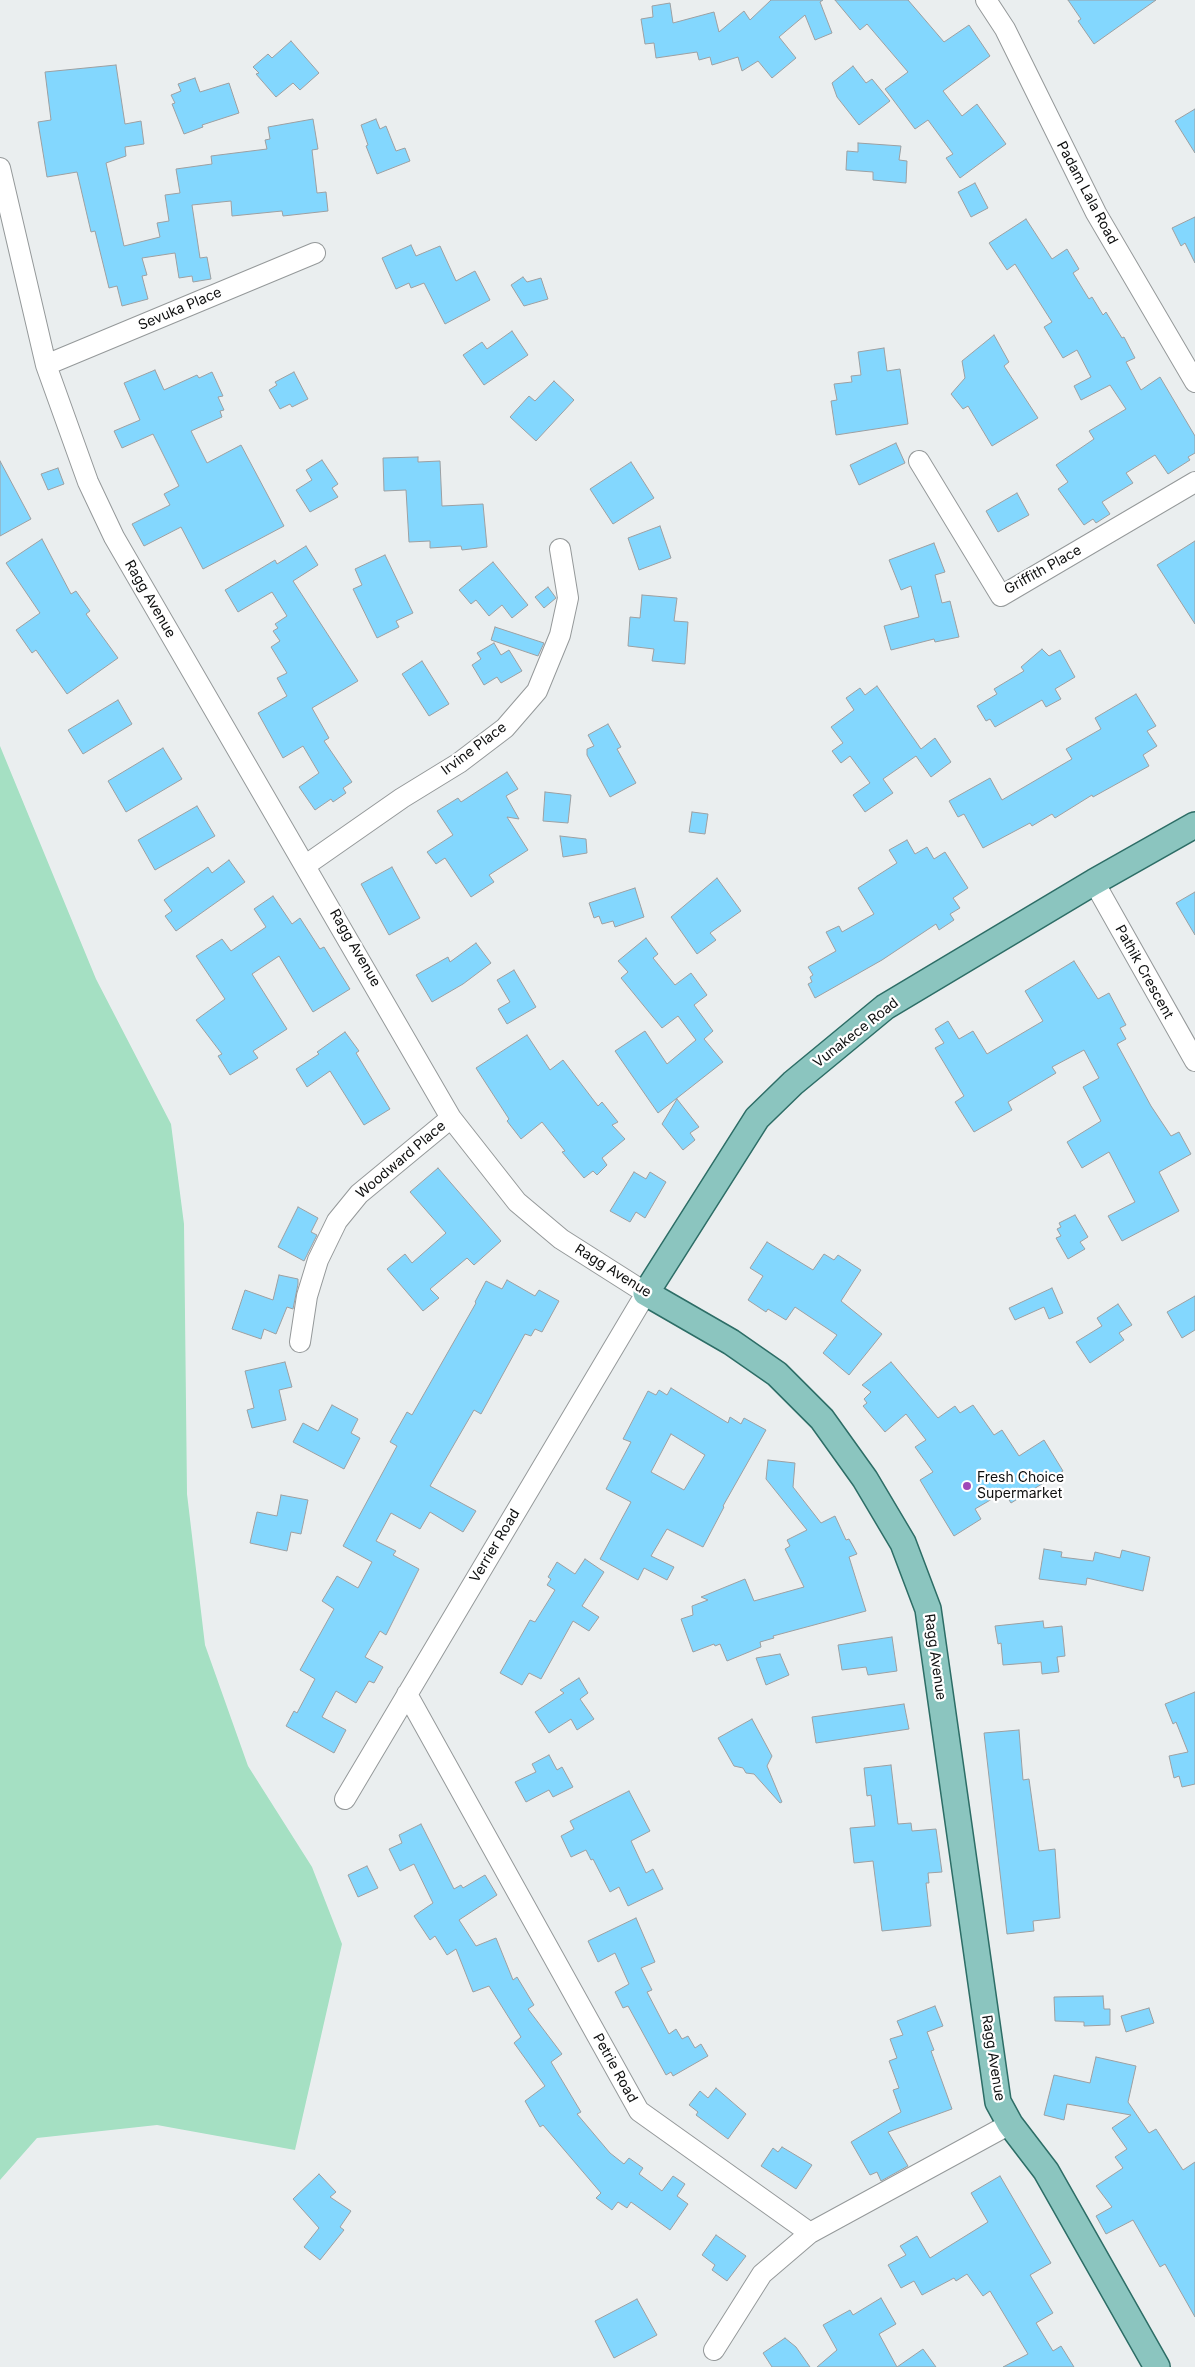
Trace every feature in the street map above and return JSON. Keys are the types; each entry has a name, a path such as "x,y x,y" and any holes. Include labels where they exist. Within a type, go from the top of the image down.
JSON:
{"main road":[{"name":"Vunakece Road","path":"646,1293 757,1118 793,1084 884,1007 1094,882 1195,826"},
{"name":"Ragg Avenue","path":"646,1293 730,1342 777,1374 822,1419 865,1479 903,1543 928,1609 998,2102 1010,2124 1046,2171 1157,2367"}],"street":[{"name":"Padam Lala Road","path":"986,0 1005,29 1096,213 1195,382"},
{"name":"Ragg Avenue","path":"0,168 46,365 88,482 114,537 306,865 451,1118 517,1202 561,1238 646,1293"},
{"name":"Sevuka Place","path":"46,365 314,253"},
{"name":"Griffith Place","path":"919,461 1001,596 1195,482"},
{"name":"Irvine Place","path":"306,865 402,798 459,763 505,728 537,691 560,636 568,598 560,549"},
{"name":"Pathik Crescent","path":"1094,882 1195,1062"},
{"name":"Woodward Place","path":"300,1342 307,1296 318,1260 337,1221 359,1194 451,1118"},
{"name":"Verrier Road","path":"345,1799 646,1293"},
{"name":"Petrie Road","path":"407,1694 639,2111 810,2233"},
{"path":"714,2350 762,2274 810,2233 1010,2124"}],"green space":[{"path":"0,746 96,979 171,1124 184,1224 187,1494 205,1645 248,1766 312,1867 342,1944 295,2150 157,2125 37,2138 0,2180"}],"building":[{"path":"771,0 823,0 820,2 832,33 815,40 805,15 779,37 796,58 772,78 758,61 742,71 738,57 712,65 710,57 699,60 697,52 656,58 654,43 645,44 641,19 653,17 652,6 670,3 673,23 714,12 719,32 744,11 750,20"},
{"path":"835,0 908,0 944,42 969,25 990,56 943,91 962,116 977,104 1006,144 960,178 946,158 953,154 928,120 915,129 885,89 908,72 867,24 860,30"},
{"path":"1068,0 1156,0 1094,44 1078,21 1081,19"},
{"path":"291,41 319,73 300,90 293,83 276,97 256,74 259,73 253,67 268,54 272,58"},
{"path":"116,65 125,124 141,121 144,144 125,147 126,156 106,163 124,246 160,237 157,223 169,221 165,195 180,193 176,169 212,164 211,156 267,149 265,140 270,139 268,127 313,119 318,149 312,150 317,193 326,192 328,211 283,216 282,211 232,216 231,201 192,205 200,258 207,257 211,279 193,282 192,276 179,278 175,253 142,258 147,275 142,276 148,299 122,306 117,286 109,288 95,231 91,232 77,172 47,177 38,122 51,120 45,72"},
{"path":"853,66 866,83 872,79 890,101 859,125 837,97 832,83"},
{"path":"195,78 200,92 229,83 239,113 202,125 203,127 184,134 172,104 175,103 171,95 181,91 178,84"},
{"path":"1195,109 1195,153 1175,121"},
{"path":"376,119 380,129 386,126 396,151 405,148 410,161 377,174 366,146 368,145 361,125"},
{"path":"858,143 901,146 899,160 907,161 906,183 873,180 873,172 846,170 847,151 858,152"},
{"path":"975,183 988,208 971,217 958,192"},
{"path":"1195,217 1195,263 1185,243 1181,246 1172,228"},
{"path":"1026,219 1052,259 1067,249 1079,269 1073,273 1089,299 1092,297 1103,315 1106,312 1122,338 1124,337 1135,358 1126,362 1141,390 1160,377 1195,436 1195,453 1188,457 1190,460 1168,474 1155,455 1126,473 1133,483 1102,502 1110,514 1096,523 1093,519 1084,525 1058,489 1068,482 1056,465 1094,439 1089,431 1126,409 1110,385 1081,400 1074,386 1091,377 1077,350 1063,358 1044,327 1052,322 1015,264 1007,270 989,243"},
{"path":"411,245 416,256 440,246 456,281 475,271 490,300 445,324 424,283 411,288 409,283 396,289 382,258"},
{"path":"523,277 527,282 541,278 548,299 524,306 511,285"},
{"path":"512,331 528,355 484,385 463,355 482,342 487,349"},
{"path":"994,335 1009,362 1004,366 1038,418 992,446 968,406 963,409 951,394 965,378 962,361"},
{"path":"884,348 887,371 900,369 908,424 836,435 831,401 837,400 834,384 852,382 851,376 861,375 858,352"},
{"path":"155,370 164,390 197,375 199,378 212,372 223,396 218,397 224,410 220,411 222,417 191,431 207,463 241,445 284,526 203,569 181,527 144,546 132,524 170,505 164,494 179,486 153,434 122,448 114,431 140,420 124,383"},
{"path":"294,372 308,399 292,407 290,404 280,409 269,390 277,385 275,382"},
{"path":"554,381 574,400 536,441 510,417 529,396 535,401"},
{"path":"896,443 905,463 859,485 850,465"},
{"path":"418,457 418,462 440,461 442,506 483,504 487,547 462,550 461,546 430,548 430,541 409,542 406,490 384,491 383,458"},
{"path":"322,460 338,484 332,488 338,497 310,512 296,490 312,480 306,470"},
{"path":"0,461 31,519 0,536"},
{"path":"631,462 654,498 613,524 590,489"},
{"path":"58,468 64,484 48,490 41,474"},
{"path":"1017,493 1029,515 998,532 986,511"},
{"path":"660,526 671,558 639,570 628,538"},
{"path":"42,539 71,594 76,591 90,611 86,614 118,658 67,694 36,650 32,653 16,630 40,613 6,563"},
{"path":"1195,541 1195,624 1157,565"},
{"path":"934,543 945,572 935,575 942,603 950,601 959,637 935,642 934,639 891,650 884,626 919,617 911,586 901,590 889,560"},
{"path":"306,546 318,565 293,581 358,681 312,708 329,738 324,741 352,782 343,788 346,793 333,802 331,799 315,810 299,787 319,773 303,746 283,758 258,713 287,696 277,678 287,673 271,647 280,641 273,631 278,628 275,624 287,616 272,592 238,612 225,590 275,560 277,564"},
{"path":"385,555 413,613 396,621 399,627 377,638 353,589 362,585 355,569"},
{"path":"493,562 528,605 512,618 502,605 489,616 476,600 471,604 459,590"},
{"path":"548,587 556,598 544,608 535,597"},
{"path":"642,595 677,598 674,621 688,622 685,664 652,661 654,649 628,646 630,617 640,618"},
{"path":"495,627 544,643 538,656 491,640"},
{"path":"494,643 501,655 509,650 522,671 501,683 497,677 484,685 472,665 481,659 477,653"},
{"path":"1042,649 1049,656 1060,650 1075,677 1055,689 1061,699 1046,707 1042,700 995,727 990,719 986,721 977,706 997,694 994,689 1024,671 1021,667"},
{"path":"422,661 449,704 429,716 402,674"},
{"path":"877,686 921,749 935,738 951,762 931,777 916,756 883,779 893,793 865,812 853,795 870,783 850,756 841,763 832,751 843,743 831,727 854,710 846,698 860,688 865,695"},
{"path":"1136,694 1156,726 1147,731 1157,746 1143,755 1149,766 1093,797 1092,795 1055,818 1052,814 1032,826 1030,823 983,848 964,814 958,817 949,801 990,778 1002,800 1072,759 1066,749 1101,729 1095,718"},
{"path":"118,700 132,724 83,754 68,730"},
{"path":"608,724 621,747 617,749 636,783 610,797 587,755 587,749 594,746 588,735"},
{"path":"163,748 182,779 126,812 108,781"},
{"path":"507,772 518,789 506,796 519,819 507,817 528,850 489,875 494,882 471,897 445,858 436,864 427,852 453,835 437,811 458,798 461,802"},
{"path":"545,792 571,795 568,823 543,821"},
{"path":"197,806 215,836 155,870 138,840"},
{"path":"692,812 708,814 705,834 689,832"},
{"path":"560,836 586,839 587,853 563,857"},
{"path":"907,840 915,854 927,847 934,859 945,852 968,888 953,898 960,908 950,914 954,920 939,930 936,924 882,960 815,998 808,984 812,982 810,977 813,975 808,967 836,951 826,932 839,926 842,932 874,914 858,888 897,863 889,850"},
{"path":"229,860 245,882 176,931 165,916 172,911 164,900 208,867 212,873"},
{"path":"392,867 420,918 389,935 361,884"},
{"path":"717,878 741,911 710,933 716,940 697,954 671,917"},
{"path":"635,888 644,917 615,927 613,921 602,924 599,916 594,918 589,903"},
{"path":"1195,892 1195,935 1176,903"},
{"path":"273,896 292,924 300,918 320,949 324,947 350,989 313,1012 279,956 252,974 287,1029 253,1051 258,1058 230,1075 218,1056 222,1054 196,1020 225,999 196,956 222,939 231,951 266,927 254,909"},
{"path":"646,938 658,954 653,958 675,985 691,973 707,995 694,1005 713,1031 704,1039 723,1062 658,1113 615,1051 645,1031 667,1064 696,1040 678,1016 662,1028 621,978 628,972 618,961"},
{"path":"476,943 491,963 463,984 432,1002 416,975 448,957 450,962"},
{"path":"1074,961 1098,999 1109,993 1126,1025 1120,1028 1126,1039 1117,1044 1151,1106 1171,1136 1179,1132 1191,1154 1159,1172 1179,1211 1122,1241 1108,1216 1135,1202 1109,1152 1082,1168 1067,1142 1101,1121 1083,1087 1099,1078 1084,1050 1052,1067 1056,1073 1008,1102 1012,1110 974,1132 955,1102 964,1096 935,1048 944,1043 935,1029 948,1021 959,1039 973,1031 987,1054 1043,1021 1025,991"},
{"path":"514,970 536,1007 507,1024 498,1009 510,1002 497,980"},
{"path":"345,1032 359,1051 356,1053 390,1109 364,1125 330,1071 307,1087 296,1069 319,1054 317,1052"},
{"path":"527,1035 550,1070 563,1060 598,1106 602,1102 618,1122 612,1125 625,1139 602,1158 607,1165 597,1175 593,1171 584,1178 562,1152 565,1151 542,1122 521,1139 507,1121 509,1119 476,1068"},
{"path":"677,1099 699,1127 690,1133 695,1140 683,1150 662,1124"},
{"path":"438,1168 501,1241 474,1265 467,1258 430,1289 439,1298 423,1311 387,1269 405,1254 412,1263 446,1233 410,1192"},
{"path":"634,1172 646,1179 650,1172 666,1182 645,1218 636,1212 630,1222 610,1211"},
{"path":"298,1207 318,1218 311,1232 317,1235 304,1261 278,1247"},
{"path":"1075,1215 1088,1237 1080,1242 1085,1249 1068,1259 1056,1238 1061,1236 1057,1229 1061,1227 1059,1223"},
{"path":"767,1242 813,1270 824,1254 834,1260 838,1255 861,1270 841,1301 882,1334 849,1375 823,1353 837,1335 795,1307 786,1320 768,1309 766,1312 748,1300 763,1276 750,1268"},
{"path":"279,1275 298,1279 298,1284 293,1309 287,1307 276,1334 264,1329 261,1339 232,1329 245,1290 273,1300"},
{"path":"507,1280 535,1296 539,1290 559,1301 542,1332 535,1329 531,1336 525,1334 481,1414 474,1410 430,1486 476,1511 463,1532 430,1512 420,1529 391,1513 376,1541 396,1551 393,1555 419,1569 386,1635 380,1631 365,1657 383,1667 374,1683 369,1681 356,1703 336,1691 322,1717 346,1730 334,1753 286,1726 294,1711 297,1713 315,1679 300,1670 334,1609 322,1601 337,1576 358,1588 372,1562 343,1546 397,1446 390,1442 407,1412 412,1415 476,1303 486,1281 502,1289"},
{"path":"1052,1288 1063,1313 1049,1319 1044,1307 1015,1320 1009,1308"},
{"path":"1195,1296 1195,1330 1182,1338 1167,1312"},
{"path":"1118,1304 1132,1325 1119,1333 1124,1340 1090,1363 1076,1342 1102,1326 1097,1318"},
{"path":"285,1362 292,1387 279,1390 286,1420 252,1428 247,1410 254,1408 245,1371"},
{"path":"891,1362 938,1418 955,1406 960,1413 973,1405 994,1435 1002,1430 1019,1456 1044,1440 1063,1471 1011,1503 1004,1492 975,1509 981,1519 954,1536 920,1480 933,1472 915,1447 926,1440 906,1414 885,1432 863,1406 867,1403 864,1399 871,1392 862,1385"},
{"path":"671,1388 728,1423 730,1417 741,1424 744,1418 766,1430 723,1506 703,1547 667,1529 651,1556 674,1567 667,1580 644,1568 638,1580 600,1559 631,1502 606,1489 631,1442 623,1439 648,1391 656,1395 659,1390 667,1395","holes":["671,1434 705,1455 684,1490 651,1472"]},
{"path":"332,1405 358,1419 351,1433 360,1438 344,1469 293,1442 303,1423 318,1431"},
{"path":"768,1460 795,1463 793,1487 821,1523 835,1516 846,1540 849,1539 857,1554 849,1557 866,1611 773,1636 774,1638 760,1642 761,1647 727,1661 720,1644 715,1646 714,1644 693,1652 681,1619 693,1615 692,1606 708,1600 701,1597 745,1579 754,1601 804,1587 785,1549 790,1546 787,1540 807,1530 766,1479"},
{"path":"281,1495 308,1500 301,1534 291,1532 287,1551 250,1543 257,1512 277,1516"},
{"path":"1044,1549 1062,1552 1061,1557 1093,1561 1095,1552 1120,1558 1122,1550 1150,1557 1143,1591 1087,1578 1086,1585 1039,1579"},
{"path":"585,1559 604,1572 582,1606 599,1617 589,1631 573,1621 541,1679 529,1673 522,1685 500,1673 530,1620 535,1622 555,1590 547,1585 551,1579 548,1577 557,1562 575,1574"},
{"path":"1043,1621 1044,1628 1062,1626 1065,1656 1057,1657 1059,1672 1042,1674 1041,1662 1003,1665 1001,1643 998,1644 995,1626"},
{"path":"892,1637 897,1671 868,1675 866,1667 842,1670 838,1645"},
{"path":"780,1654 789,1675 766,1685 756,1658"},
{"path":"579,1678 588,1693 580,1699 594,1719 577,1730 571,1719 549,1733 535,1712 564,1693 560,1690"},
{"path":"1195,1692 1195,1784 1182,1787 1179,1776 1174,1778 1169,1756 1188,1752 1176,1722 1173,1724 1165,1704"},
{"path":"904,1704 909,1729 816,1743 812,1717"},
{"path":"752,1719 772,1756 767,1766 782,1802 780,1803 754,1774 746,1773 743,1768 734,1766 718,1738"},
{"path":"1019,1730 1023,1780 1029,1779 1039,1851 1055,1849 1060,1918 1033,1921 1034,1931 1007,1934 984,1733"},
{"path":"549,1755 557,1770 562,1767 573,1787 553,1797 549,1790 526,1802 515,1782 536,1772 532,1764"},
{"path":"891,1765 898,1824 911,1823 912,1831 936,1829 942,1872 928,1873 929,1883 926,1883 931,1926 882,1931 873,1861 854,1863 850,1828 875,1826 871,1795 867,1796 864,1768"},
{"path":"629,1791 650,1831 631,1841 646,1873 653,1869 663,1889 628,1906 619,1887 610,1892 593,1859 591,1860 586,1850 571,1857 561,1836 574,1829 570,1821"},
{"path":"421,1824 454,1889 461,1885 463,1888 485,1875 497,1895 459,1920 476,1946 496,1938 513,1980 517,1977 534,2005 528,2009 562,2054 551,2062 581,2112 577,2114 610,2153 624,2164 629,2158 643,2168 639,2174 662,2191 673,2176 685,2184 677,2196 688,2204 670,2230 631,2202 627,2208 618,2202 612,2210 596,2198 601,2193 543,2125 540,2127 525,2101 545,2086 514,2043 521,2037 489,1986 473,1992 456,1949 447,1955 435,1936 430,1940 414,1916 433,1903 414,1864 400,1871 389,1849 402,1843 399,1835"},
{"path":"367,1866 378,1888 358,1897 348,1875"},
{"path":"636,1918 655,1962 641,1968 652,1990 647,1992 669,2034 676,2029 682,2039 688,2036 695,2048 701,2044 708,2056 673,2076 671,2072 666,2075 628,2006 623,2008 615,1992 629,1984 615,1953 598,1962 588,1941"},
{"path":"1103,1996 1104,2009 1110,2009 1110,2025 1084,2026 1084,2022 1055,2021 1054,1997"},
{"path":"935,2006 943,2026 927,2032 934,2050 931,2051 952,2109 888,2132 908,2166 881,2181 877,2172 870,2175 851,2142 901,2112 893,2090 899,2088 889,2061 897,2058 890,2039 903,2035 897,2021"},
{"path":"1149,2008 1154,2023 1126,2032 1121,2016"},
{"path":"1096,2057 1136,2066 1128,2102 1149,2133 1156,2129 1183,2170 1195,2162 1195,2317 1165,2264 1160,2267 1133,2220 1106,2234 1096,2216 1112,2207 1096,2186 1123,2168 1115,2157 1127,2149 1112,2128 1131,2115 1067,2104 1064,2120 1044,2115 1054,2075 1090,2083"},
{"path":"716,2088 746,2114 728,2139 696,2115 698,2112 689,2105 700,2091 708,2098"},
{"path":"782,2147 812,2165 796,2189 761,2166 773,2148 778,2152"},
{"path":"319,2174 336,2192 330,2197 351,2211 340,2227 344,2230 320,2260 304,2247 319,2228 293,2199"},
{"path":"1000,2176 1051,2263 1030,2275 1053,2313 1036,2323 1053,2351 1061,2346 1074,2367 1003,2367 1028,2354 990,2291 983,2296 967,2274 956,2281 954,2278 922,2295 914,2281 901,2288 888,2265 906,2255 900,2246 917,2236 930,2258 988,2222 971,2193"},
{"path":"716,2235 746,2256 727,2281 712,2270 715,2265 702,2255"},
{"path":"881,2298 896,2324 879,2334 897,2367 817,2367 837,2350 823,2325 850,2310 853,2315"},
{"path":"637,2299 657,2335 614,2358 595,2321"},
{"path":"785,2338 796,2347 810,2367 772,2367 763,2353"},
{"path":"923,2349 936,2367 897,2367"}],"place":[{"name":"Fresh Choice Supermarket","path":"967,1486"}]}
